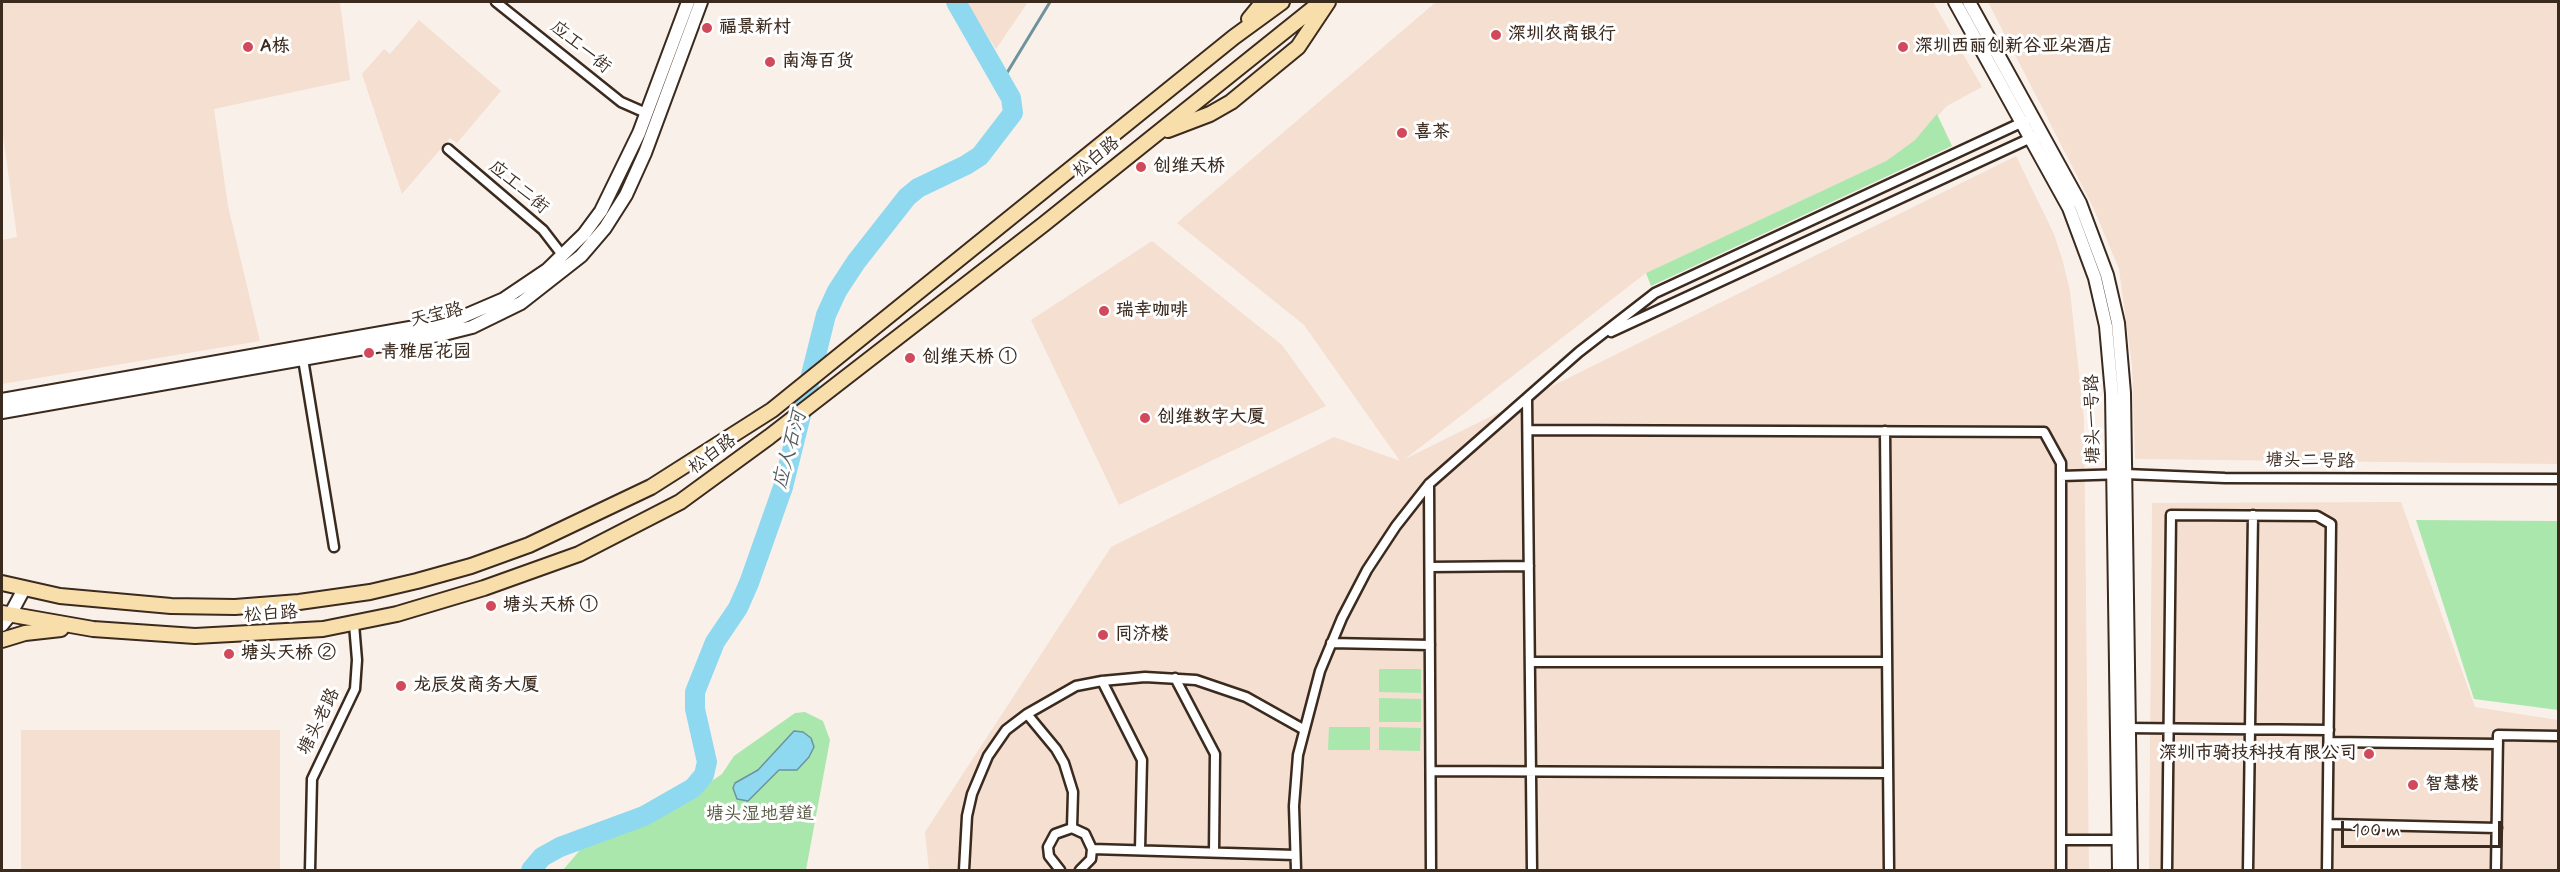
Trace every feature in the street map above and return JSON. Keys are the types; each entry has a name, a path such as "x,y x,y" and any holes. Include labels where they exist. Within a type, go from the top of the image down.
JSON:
{"main road":[{"path":"1234,37 1263,2"},
{"name":"松白路","path":"2,583 24,589 114,602 235,607 299,602 370,592 471,566 529,545 641,492 772,410 830,366 1234,37 1282,2"},
{"name":"松白路","path":"4,615 93,629 195,636 242,635 354,624 484,588 579,554 680,502 769,437 1321,2"},
{"path":"1155,135 1210,114 1231,102 1298,47 1328,2"},
{"path":"2,640 25,633 54,629 93,629"}],"street":[{"name":"应工一街","path":"496,2 621,102 646,113"},
{"name":"天宝路","path":"2,400 455,320 479,311 526,286 563,256 601,211 624,166 688,2"},
{"name":"天宝路","path":"2,412 444,334 472,327 521,303 581,256 605,228 626,195 645,153 701,2"},
{"name":"塘头一号路","path":"1955,2 2028,119"},
{"name":"塘头一号路","path":"1969,2 2028,119 2089,224 2113,298 2122,348 2119,474 2124,840 2119,870"},
{"path":"1296,870 1295,780 1303,729 1320,671 1331,643 1367,570 1396,526 1429,484 1597,339 1654,293 2028,119"},
{"path":"1597,339 2037,135"},
{"name":"应工二街","path":"447,149 543,230 563,256"},
{"path":"303,359 334,547"},
{"path":"1527,399 1532,870"},
{"path":"1528,430 2044,432 2061,463 2061,870"},
{"path":"1885,431 1889,870"},
{"name":"塘头二号路","path":"2061,476 2119,474 2236,478 2559,479"},
{"path":"1429,484 1431,870"},
{"path":"2167,870 2171,515 2317,516 2331,524 2327,870"},
{"path":"2248,870 2253,515"},
{"path":"1430,567 1529,566"},
{"path":"4,615 24,589"},
{"name":"塘头老路","path":"310,870 312,779 355,688 357,651 354,624"},
{"path":"1331,643 1430,645"},
{"path":"1530,662 1887,662"},
{"path":"964,870 967,816 979,774 996,742 1027,714 1059,693 1102,681 1145,677 1175,678 1227,689 1303,729"},
{"path":"1175,678 1215,754 1214,852"},
{"path":"1102,681 1142,760 1140,850"},
{"path":"1027,714 1056,749 1064,763 1074,792 1072,828"},
{"path":"2123,728 2329,730"},
{"path":"2496,870 2498,735 2559,736"},
{"path":"2329,742 2498,744"},
{"path":"1431,771 1888,772"},
{"path":"2328,824 2497,828"},
{"path":"1060,870 1049,856 1048,847 1055,834 1072,828 1085,834 1092,849 1085,869"},
{"path":"2061,840 2124,840"},
{"name":"塘头一号路","path":"2124,840 2131,870"},
{"path":"1092,849 1295,855"}],"shaded area":[{"path":"2,2 340,2 350,80 214,109 228,206 260,341 2,384 2,240 17,237 2,128"},
{"path":"965,2 1028,2 996,49"},
{"path":"1436,2 1933,2 1982,87 1947,106 1915,140 1886,161 1646,273 1405,459 2016,156 2054,234 2063,262 2070,291 2084,419 2089,870 929,870 925,832 1111,547 1334,437 1400,461 1304,325 1177,223"},
{"path":"1988,2 2558,2 2557,464 2135,459 2132,365 2119,269 2093,207"},
{"path":"419,20 501,91 457,143 450,138 402,194 362,74 384,49 390,54"},
{"path":"1152,241 1282,345 1326,406 1119,505 1031,320"},
{"path":"2401,502 2475,707 2558,720 2558,870 2149,870 2152,503"},
{"path":"21,730 280,730 280,870 21,870"}],"green space":[{"path":"1937,114 1952,146 1651,286 1646,273 1886,161 1915,140"},
{"path":"2416,520 2558,521 2558,710 2474,699"},
{"path":"1379,669 1421,669 1421,693 1379,692"},
{"path":"1379,698 1421,699 1421,722 1379,722"},
{"name":"塘头湿地碧道","path":"805,712 823,721 830,740 806,870 563,870 580,850 648,824 722,774 734,756 795,713"},
{"path":"1329,727 1370,727 1370,750 1328,750"},
{"path":"1379,727 1421,728 1420,751 1379,750"}],"water":[{"path":"794,731 803,732 811,738 814,747 809,757 797,770 779,770 748,801 737,799 733,788 735,783 758,770"}],"waterway":[{"name":"应人石河","path":"531,870 542,857 560,847 644,816 693,788 704,775 707,762 695,709 695,692 715,642 738,608 749,583 783,487 826,315 837,291 856,262 907,197 918,188 980,156 1013,113 1011,98 956,2"},
{"path":"1002,81 1050,2"}],"place":[{"name":"福景新村","path":"707,28"},
{"name":"深圳农商银行","path":"1496,35"},
{"name":"A栋","path":"248,47"},
{"name":"深圳西丽创新谷亚朵酒店","path":"1903,47"},
{"name":"南海百货","path":"770,62"},
{"name":"喜茶","path":"1402,133"},
{"name":"创维天桥","path":"1141,167"},
{"name":"瑞幸咖啡","path":"1104,311"},
{"name":"青雅居花园","path":"369,353"},
{"name":"创维天桥 ①","path":"910,358"},
{"name":"创维数字大厦","path":"1145,418"},
{"name":"塘头天桥 ①","path":"491,606"},
{"name":"同济楼","path":"1103,635"},
{"name":"塘头天桥 ②","path":"229,654"},
{"name":"龙辰发商务大厦","path":"401,686"},
{"name":"深圳市骑技科技有限公司","path":"2369,754"},
{"name":"智慧楼","path":"2413,785"}]}
